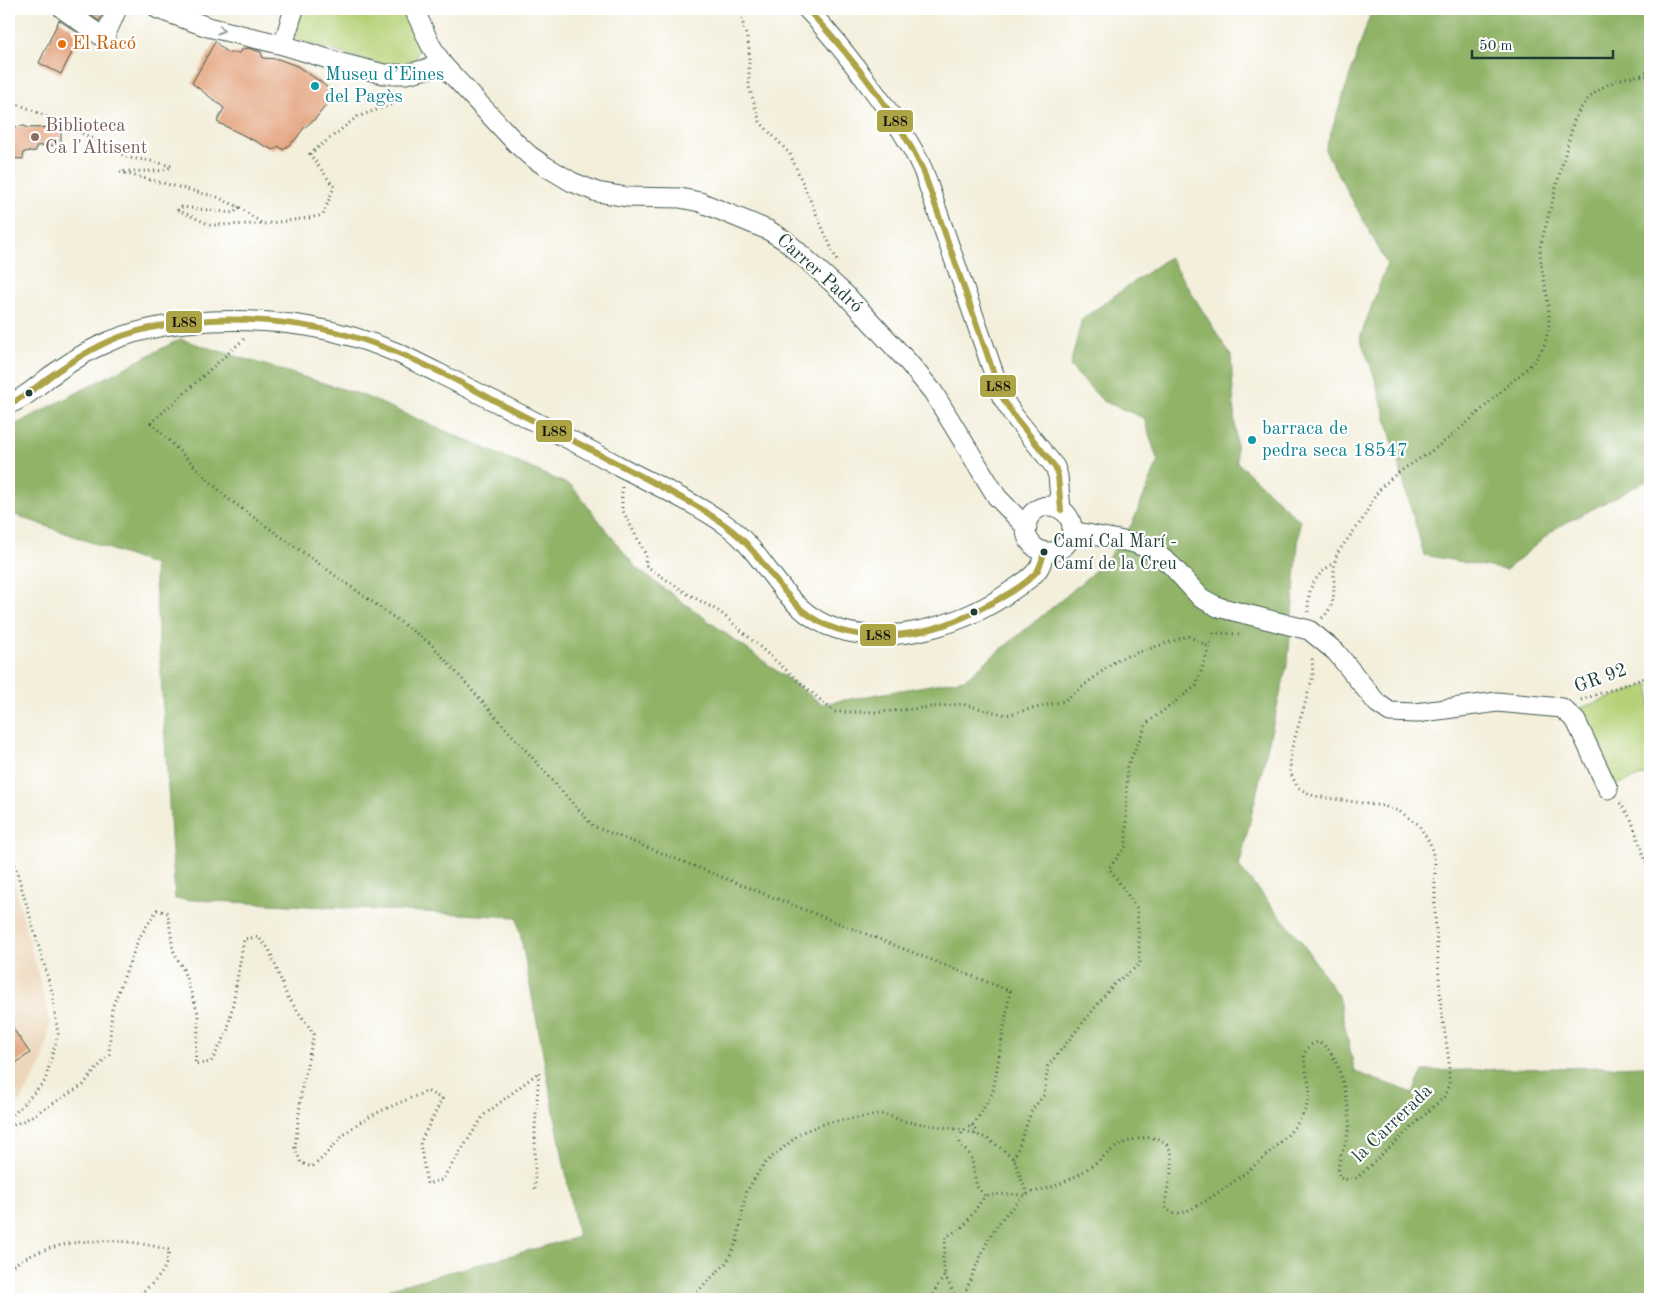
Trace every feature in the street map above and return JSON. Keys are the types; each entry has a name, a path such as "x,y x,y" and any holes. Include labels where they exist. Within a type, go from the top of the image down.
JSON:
{"street":[{"path":"63,9 104,38 117,9"},
{"path":"158,9 208,26 283,45 357,67 394,75 406,74 443,64"},
{"path":"283,45 294,9"},
{"name":"Carrer Padró","path":"414,9 430,44 443,64 498,125 529,155 572,182 597,192 611,195 680,198 700,202 768,230 786,241 846,295 914,368 933,392 997,497 1027,528"},
{"path":"807,9 833,36 904,132 915,152 926,178 1002,397 1014,416 1055,467 1058,476 1061,510"},
{"path":"9,404 28,394 84,353 120,337 162,326 217,321 264,320 320,328 365,340 391,350 683,498 733,529 763,562 790,600 802,611 824,625 837,630 851,633 885,634 921,630 956,620 995,602 1019,586 1040,566 1044,552"},
{"path":"1048,507 1061,510 1069,518 1072,531 1070,538 1063,548 1044,552 1034,547 1028,535 1028,521 1037,510 1048,507"},
{"path":"1072,531 1134,544 1154,551 1172,566 1200,598 1218,606 1309,630 1336,652 1377,703 1390,712 1416,713 1497,702 1562,708 1576,721 1608,789"}],"path":[{"path":"739,9 750,46 749,87 760,122 790,154 837,262"},
{"path":"239,207 234,213 182,207 178,210 210,225 263,224 323,215 334,187 310,154 356,117 401,101 402,97 398,94 366,95 360,93 351,80 357,67"},
{"path":"1309,630 1308,596 1315,578 1334,562 1341,547 1371,505 1377,492 1412,463 1438,446 1518,377 1539,355 1548,333 1549,312 1540,260 1540,247 1574,120 1578,110 1594,92 1616,81 1650,71"},
{"path":"1640,75 1650,76"},
{"path":"9,102 30,109 98,141 128,158 172,166 159,171 130,170 120,172 216,197 239,207 263,224"},
{"path":"264,320 151,423 227,498 431,644 593,826 1010,990 993,1092 976,1123 964,1130 959,1137 960,1144 971,1156 977,1188 985,1196"},
{"path":"1309,630 1325,615 1335,595 1334,562"},
{"name":"la Carrerada","path":"963,1299 976,1266 995,1230 1008,1212 1027,1195 1058,1185 1081,1173 1116,1147 1134,1140 1152,1138 1164,1143 1171,1154 1172,1166 1164,1199 1166,1209 1173,1213 1183,1212 1198,1205 1257,1164 1298,1123 1309,1103 1310,1089 1303,1058 1306,1049 1311,1044 1318,1042 1328,1049 1343,1080 1349,1108 1350,1126 1337,1169 1340,1178 1349,1180 1357,1178 1444,1097 1449,1084 1449,1061 1441,1007 1435,915 1435,862 1430,844 1418,824 1399,811 1383,806 1314,796 1298,788 1290,772 1291,751 1313,676 1309,630"},
{"path":"1014,1159 1032,1110 1044,1095 1048,1066 1113,985 1140,964 1137,908 1109,868 1126,846 1127,767 1131,758 1147,723 1196,686 1214,633 1248,634"},
{"name":"GR 92","path":"1562,708 1650,676"},
{"path":"1608,789 1631,819 1650,873"},
{"path":"9,845 52,992 58,1034 44,1081 9,1119"},
{"path":"9,1127 27,1119 83,1085 109,1054 112,1008 139,938 157,910 168,913 173,950 183,969 199,1016 195,1064 211,1062 227,1032 244,939 258,937 269,949 287,996 314,1034 302,1087 295,1148 301,1163 312,1167 325,1157 348,1131 375,1114 427,1091 442,1099 420,1143 427,1184 442,1180 484,1115 539,1072 535,1128 535,1192"},
{"path":"690,1299 727,1262 737,1241 746,1192 764,1164 802,1132 829,1122 884,1114 902,1121 964,1130 992,1142 1014,1159 1027,1195 996,1194 985,1196 964,1226 946,1237 943,1258 945,1275 956,1299"},
{"path":"972,1125 975,1130 974,1135"},
{"path":"9,1268 19,1261 43,1250 68,1243 128,1243 169,1250 168,1259 161,1277 134,1299"},
{"path":"932,1299 936,1288 945,1275"}],"shaded area":[{"path":"9,863 47,1008 49,1023 43,1061 9,1117"}],"green space":[{"path":"301,9 405,9 419,43 416,61 396,67 299,41 293,34"},
{"path":"1372,9 1650,9 1650,479 1556,528 1506,570 1424,555 1374,375 1360,338 1387,264 1325,150"},
{"path":"1169,257 1231,356 1237,462 1300,521 1288,661 1239,867 1301,941 1338,996 1355,1072 1413,1093 1423,1071 1650,1066 1650,1299 381,1299 391,1288 578,1237 517,917 175,899 154,565 10,513 9,428 180,339 362,395 572,486 636,568 822,704 965,679 1106,561 1132,524 1158,462 1144,418 1103,401 1070,366 1082,319"},
{"path":"1650,684 1650,773 1613,786 1580,708"}],"building":[{"path":"82,9 105,9 99,21"},
{"name":"El Racó","path":"59,20 81,35 61,74 39,63"},
{"path":"215,42 228,53 239,53 243,49 248,48 261,52 263,58 278,59 297,66 335,94 295,140 283,150 279,146 273,150 217,122 224,108 192,83"},
{"name":"Biblioteca Ca l'Altisent","path":"25,126 26,128 61,127 61,145 36,146 36,151 24,152 23,159 9,158 9,127"},
{"path":"9,1023 30,1053 9,1068"}],"transit line":[{"name":"L88","path":"807,9 856,65 886,106 912,148 923,170 1002,397 1014,416 1055,467 1058,476 1061,510"},
{"name":"L88","path":"9,404 86,353 125,335 155,327 187,322 252,320 285,323 349,336 378,345 414,360 609,459 698,507 739,537 802,610 821,623 843,631 865,635 889,636 913,633 958,620 1002,598 1026,582 1038,570 1044,552"}],"place":[{"name":"El Racó","path":"62,44"},
{"name":"Museu d’Eines del Pagès","path":"315,86"},
{"name":"Biblioteca Ca l'Altisent","path":"35,137"},
{"name":"barraca de pedra seca 18547","path":"1252,440"},
{"name":"Camí Cal Marí - Camí de la Creu","path":"1044,552"}]}
